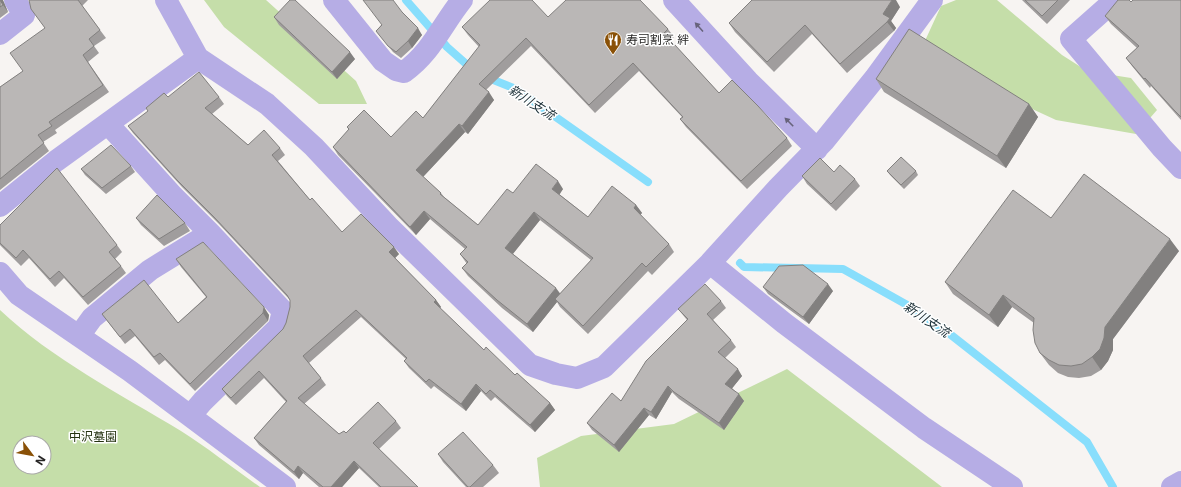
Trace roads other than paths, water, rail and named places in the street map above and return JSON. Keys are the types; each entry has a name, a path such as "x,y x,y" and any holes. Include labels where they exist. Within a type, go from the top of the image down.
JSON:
{"street":[{"path":"0,34 24,15 15,0"},
{"path":"166,0 198,58 267,104 314,147 388,226 530,364 556,374 577,378 604,367 710,263 778,188 824,141 875,78 932,0"},
{"path":"334,0 382,61 396,70 404,72 415,64 438,35 462,0"},
{"path":"674,0 748,81 817,149"},
{"path":"1115,0 1072,39 1162,148 1181,168"},
{"path":"0,206 56,161 198,58"},
{"path":"108,124 282,311 279,327 203,401 190,416"},
{"path":"79,336 92,318 150,270 210,233"},
{"path":"710,263 784,323 924,428 1012,487"},
{"path":"0,273 19,295 130,371 285,487"},
{"path":"1172,487 1181,482"}],"waterway":[{"name":"新川支流","path":"406,0 447,47 473,70"},
{"name":"新川支流","path":"486,77 516,89 648,182"},
{"name":"新川支流","path":"740,263 744,267 843,269 909,306 946,331 1087,442 1113,487"}],"place":[{"name":"寿司割烹 絆","path":"613,55"}],"park label":[{"name":"中沢墓園","path":"93,437"}]}
